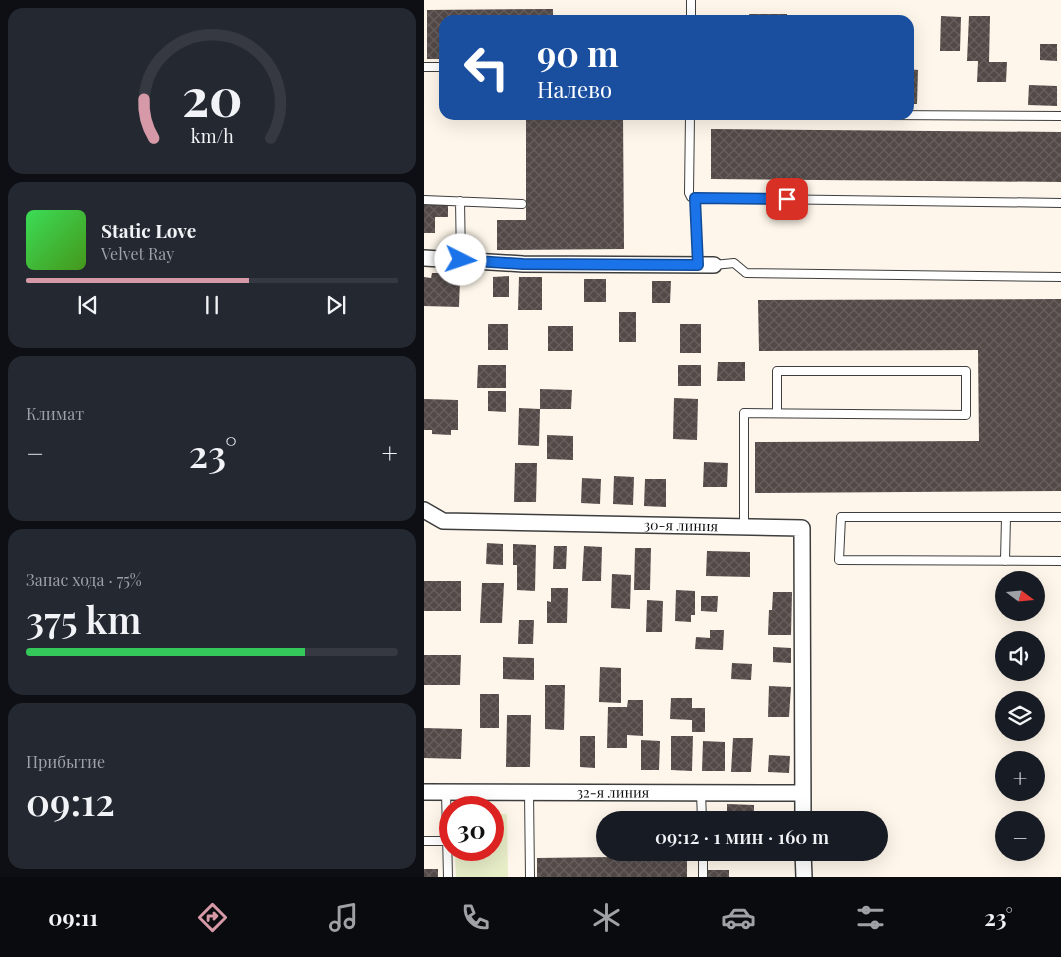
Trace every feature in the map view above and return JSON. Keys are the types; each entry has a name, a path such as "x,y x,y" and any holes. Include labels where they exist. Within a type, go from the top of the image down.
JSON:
{"street":[{"path":"424,258 523,264 714,265"},
{"name":"30-я линия","path":"424,510 444,521 802,528 804,666 802,793"},
{"name":"32-я линия","path":"424,792 802,793"},
{"path":"802,793 803,811"},
{"path":"803,861 804,877"}],"lane":[{"path":"691,0 691,15"},
{"path":"424,67 439,67"},
{"path":"914,115 1061,116"},
{"path":"690,120 689,193 691,197 695,198 1061,203"},
{"path":"695,198 698,265"},
{"path":"424,200 522,204"},
{"path":"460,201 461,260"},
{"path":"714,265 734,263 746,273 1061,277"},
{"path":"744,527 744,413 966,415 966,371 777,372 777,413"},
{"path":"1061,517 841,517 839,560 1061,561"},
{"path":"1005,561 1006,517"},
{"path":"446,792 446,796"},
{"path":"530,792 530,877"},
{"path":"701,792 702,811"},
{"path":"424,841 439,840"},
{"path":"448,861 448,877"},
{"path":"703,861 703,877"}],"green space":[{"path":"504,814 507,814 508,877 456,877 455,861 504,861"}],"building":[{"path":"553,9 553,15 439,15 439,59 427,59 427,10"},
{"path":"749,14 787,14 787,15"},
{"path":"941,16 961,17 960,51 940,51"},
{"path":"969,16 990,16 989,62 1007,62 1006,82 977,82 978,61 967,61"},
{"path":"1040,44 1057,44 1057,61 1040,60"},
{"path":"914,70 918,70 917,104 914,104"},
{"path":"1029,85 1057,86 1057,106 1028,105"},
{"path":"526,120 623,120 624,249 497,250 497,220 526,220"},
{"path":"711,129 1061,132 1061,182 711,179"},
{"path":"424,205 448,205 448,217 435,217 435,233 424,233"},
{"path":"432,273 451,273 451,277 460,278 459,307 424,306 424,277 431,278"},
{"path":"509,276 509,297 493,297 493,277"},
{"path":"519,277 542,277 542,310 518,310"},
{"path":"584,279 606,279 606,302 584,302"},
{"path":"652,281 671,281 670,303 652,303"},
{"path":"1062,299 1062,491 755,493 755,442 979,441 978,350 759,351 758,300"},
{"path":"619,312 636,312 636,342 619,342"},
{"path":"488,324 508,324 508,350 488,350"},
{"path":"680,324 701,324 701,353 680,353"},
{"path":"548,326 573,326 573,351 548,351"},
{"path":"718,362 745,362 745,381 717,381"},
{"path":"478,365 506,365 506,388 477,388"},
{"path":"678,365 701,365 701,386 678,386"},
{"path":"540,389 572,390 571,409 540,409"},
{"path":"488,391 506,391 506,412 488,411"},
{"path":"674,398 698,399 697,440 673,439"},
{"path":"424,399 458,400 458,430 451,430 451,435 432,434 432,430 424,430"},
{"path":"519,408 540,409 539,446 518,445"},
{"path":"547,435 573,436 573,460 547,459"},
{"path":"704,462 728,463 727,487 703,487"},
{"path":"515,463 537,463 536,502 514,502"},
{"path":"614,476 634,477 633,505 613,504"},
{"path":"582,478 601,479 600,504 581,503"},
{"path":"645,479 666,479 666,507 644,506"},
{"path":"487,543 503,544 503,565 486,564"},
{"path":"513,544 536,545 535,591 517,590 517,565 513,565"},
{"path":"554,546 567,546 566,569 553,569"},
{"path":"584,546 602,547 601,581 582,581"},
{"path":"635,548 651,548 650,590 634,590"},
{"path":"707,551 750,552 750,577 706,576"},
{"path":"612,574 631,575 630,609 611,608"},
{"path":"424,581 461,581 461,611 424,611"},
{"path":"482,583 504,583 502,623 480,623"},
{"path":"551,588 568,588 567,623 547,623 547,601 551,602"},
{"path":"676,590 695,591 695,615 691,615 691,622 675,621"},
{"path":"773,592 792,592 791,635 768,635 769,610 772,610"},
{"path":"701,596 718,596 717,612 701,611"},
{"path":"647,600 663,601 662,632 646,632"},
{"path":"519,620 534,620 533,644 518,644"},
{"path":"710,630 724,630 723,650 695,649 696,637 710,638"},
{"path":"773,647 791,648 791,663 773,662"},
{"path":"424,655 461,655 460,685 424,685"},
{"path":"503,657 534,658 534,680 503,679"},
{"path":"732,663 752,664 751,680 731,679"},
{"path":"600,667 621,668 621,703 599,702"},
{"path":"545,685 565,685 564,730 545,729"},
{"path":"769,686 791,687 789,717 768,717"},
{"path":"480,694 499,694 499,728 480,728"},
{"path":"671,698 692,698 692,708 705,708 705,732 692,732 692,720 670,719"},
{"path":"628,700 643,700 643,736 627,735 627,748 607,748 608,707 627,707"},
{"path":"507,715 531,715 530,767 506,767"},
{"path":"424,728 462,729 461,759 424,758"},
{"path":"580,736 595,736 595,768 580,767"},
{"path":"671,736 693,736 692,771 671,770"},
{"path":"733,738 753,738 751,772 731,772"},
{"path":"641,740 660,741 659,770 641,770"},
{"path":"703,741 725,742 725,771 702,771"},
{"path":"769,755 790,756 789,773 768,772"},
{"path":"727,804 754,805 754,811 727,811"},
{"path":"596,857 596,861 687,861 687,877 537,877 537,858"},
{"path":"424,869 438,869 438,877 424,877"},
{"path":"707,870 729,870 729,877 707,877"}],"route":[{"path":"461,260 523,264 698,265 695,198 787,199"}]}
